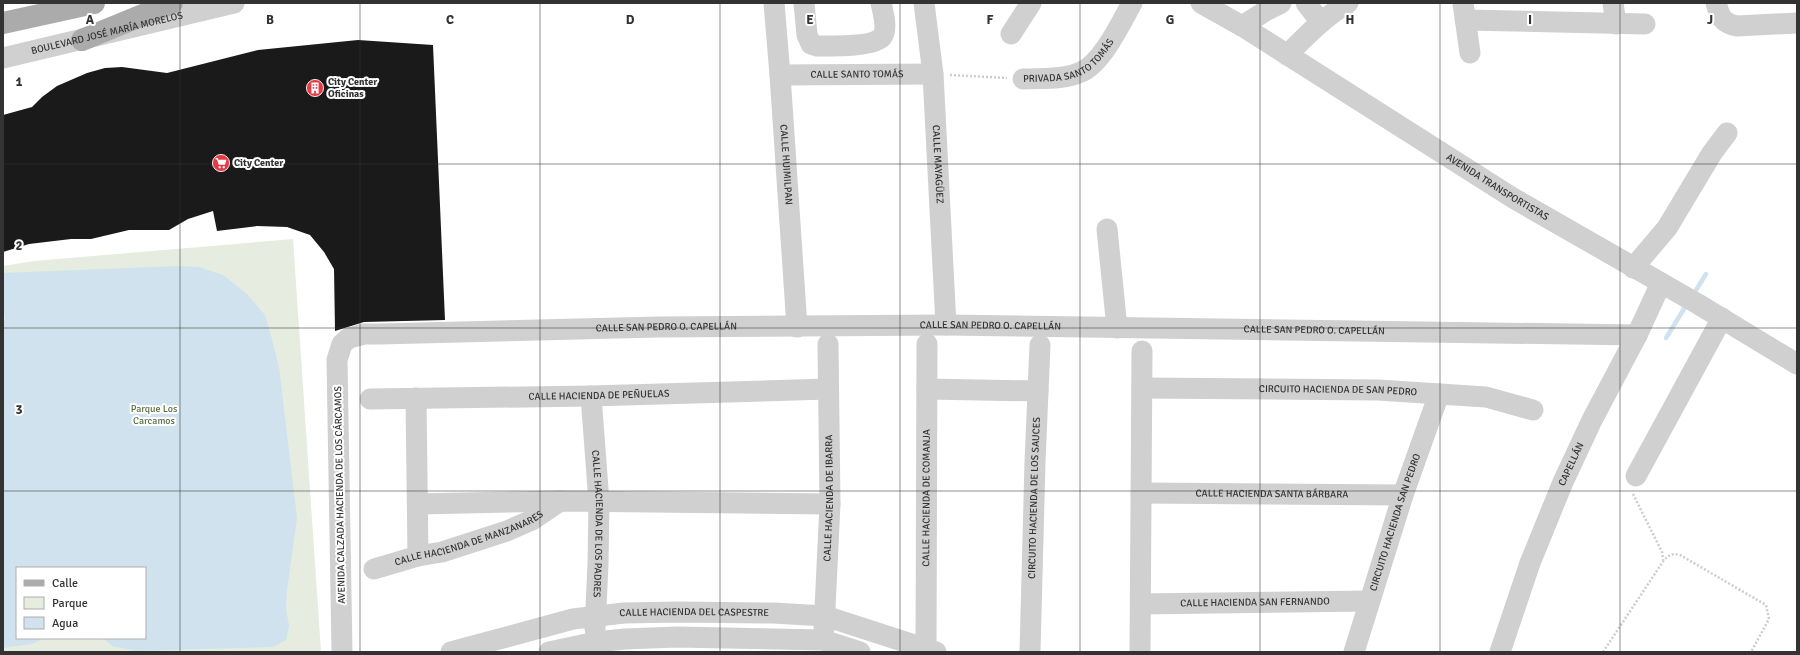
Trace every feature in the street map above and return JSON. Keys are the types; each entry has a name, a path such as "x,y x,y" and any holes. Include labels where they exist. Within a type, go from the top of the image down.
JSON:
{"main road":[{"path":"3,23 94,3"},
{"path":"82,40 172,3"}],"street":[{"name":"BOULEVARD JOSÉ MARÍA MORELOS","path":"3,58 234,3"},
{"name":"CALLE HUIMILPAN","path":"774,3 797,327"},
{"path":"804,3 808,39 811,44 817,46 861,44 878,40 882,37 884,32 881,3"},
{"name":"CALLE MAYAGÜEZ","path":"924,3 933,74 946,325"},
{"path":"1011,34 1031,3"},
{"name":"PRIVADA SANTO TOMÁS","path":"1023,79 1069,76 1082,72 1092,65 1101,55 1132,3"},
{"name":"AVENIDA TRANSPORTISTAS","path":"1201,3 1242,26 1513,198 1796,361"},
{"path":"1242,26 1281,3"},
{"path":"1306,3 1321,22"},
{"path":"1287,55 1321,22 1338,8 1348,3"},
{"path":"1613,3 1616,24"},
{"path":"1716,3 1721,19 1730,25 1797,23"},
{"path":"1470,53 1464,11 1616,24 1645,24"},
{"name":"CALLE SANTO TOMÁS","path":"780,75 933,74"},
{"path":"1633,268 1667,228 1712,153 1727,133"},
{"path":"1107,229 1117,328"},
{"name":"CAPELLÁN","path":"1500,652 1530,563 1563,482 1592,420 1637,335 1666,286"},
{"path":"1636,476 1722,318"},
{"name":"CALLE SAN PEDRO O. CAPELLÁN","path":"345,341 354,336 380,334 658,327 946,325 1637,335"},
{"name":"AVENIDA CALZADA HACIENDA DE LOS CÁRCAMOS","path":"342,652 337,360 342,344 345,341"},
{"name":"CALLE HACIENDA DE IBARRA","path":"823,646 830,504 828,344"},
{"name":"CALLE HACIENDA DE COMANJA","path":"927,344 929,651"},
{"name":"CIRCUITO HACIENDA DE LOS SAUCES","path":"1030,652 1040,345"},
{"path":"1140,652 1142,351"},
{"name":"CIRCUITO HACIENDA DE SAN PEDRO","path":"1142,388 1378,390 1486,397 1533,410"},
{"name":"CALLE HACIENDA DE PEÑUELAS","path":"370,399 591,396 828,389"},
{"path":"927,389 1038,391"},
{"name":"CIRCUITO HACIENDA SAN PEDRO","path":"1354,652 1403,495 1439,394"},
{"name":"CALLE HACIENDA DE LOS PADRES","path":"591,396 598,502 598,564 595,647"},
{"path":"416,398 418,556"},
{"name":"CALLE HACIENDA SANTA BÁRBARA","path":"1141,493 1403,495"},
{"path":"418,504 560,501 830,504"},
{"name":"CALLE HACIENDA DE MANZANARES","path":"374,569 418,556 442,552 508,532 532,520 560,501"},
{"name":"CALLE HACIENDA SAN FERNANDO","path":"1140,604 1369,601"},
{"name":"CALLE HACIENDA DEL CASPESTRE","path":"451,652 556,622 595,616 678,612 773,613 825,616 929,651"},
{"path":"548,652 595,647 625,639 677,637 823,646 860,652"}],"path":[{"name":"PRIVADA SANTO TOMÁS","path":"933,74 1023,79"},
{"path":"1636,476 1630,487 1662,552 1664,560"},
{"path":"1603,652 1664,560 1669,555 1680,555 1766,605 1769,619 1751,652"}],"green space":[{"name":"Parque Los Carcamos","path":"293,239 321,652 3,652 3,266 34,261"}],"water":[{"name":"Parque Los Carcamos","path":"178,266 199,267 223,275 246,293 265,315 279,367 297,518 287,590 286,608 289,626 286,640 273,647 136,651 112,646 104,639 146,639 146,567 16,567 16,639 43,639 32,644 3,648 3,321 5,320 3,273"}],"building":[{"name":"City Center","path":"358,40 433,45 445,320 364,322 335,331 334,269 324,252 310,235 287,227 257,226 217,231 213,211 188,219 169,230 129,230 91,239 71,239 29,244 3,252 3,115 32,107 42,97 57,86 87,73 105,68 122,67 167,73 258,50"}],"waterway":[{"path":"1693,295 1706,274"},
{"path":"1666,338 1687,304"}],"place":[{"name":"City Center Oficinas","path":"315,88"},
{"name":"City Center","path":"221,163"}]}
